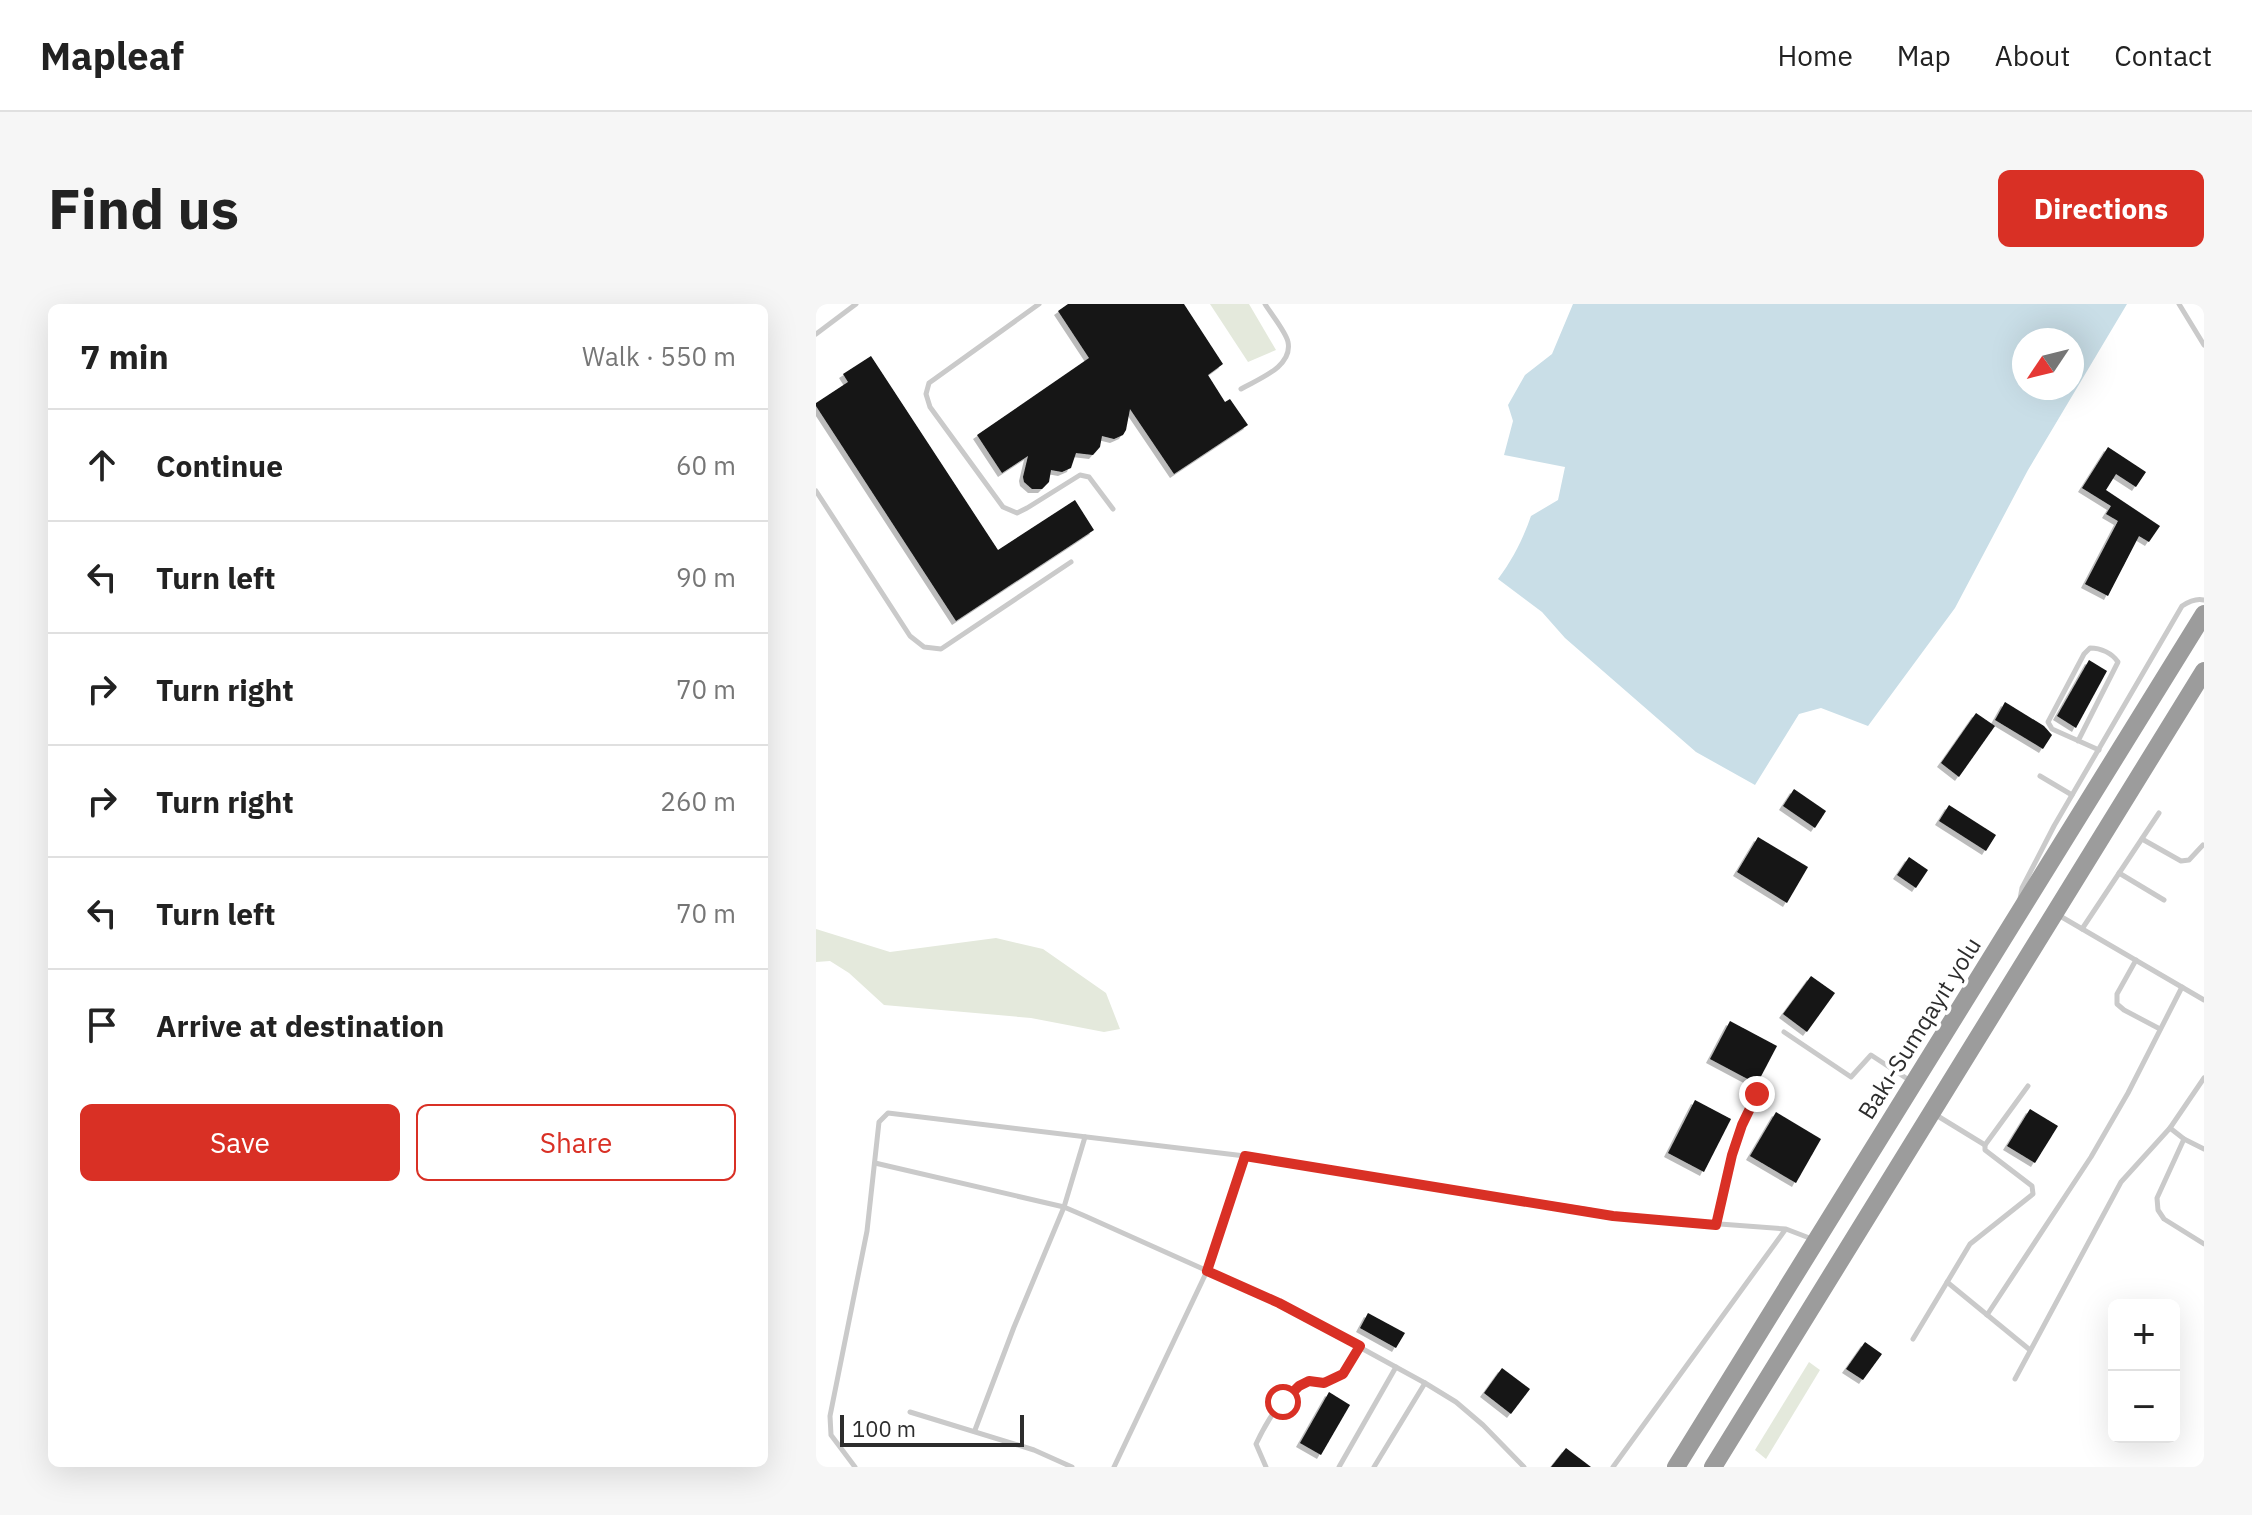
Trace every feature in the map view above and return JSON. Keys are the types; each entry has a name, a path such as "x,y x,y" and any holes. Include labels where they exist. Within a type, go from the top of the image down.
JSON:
{"highway":[{"name":"Bakı-Sumqayıt yolu","path":"1676,1467 2204,614"},
{"path":"1713,1467 2204,671"}],"lane":[{"path":"816,334 856,304"},
{"path":"1039,304 929,383 926,394 930,407 1003,507 1017,513 1080,475 1089,477 1113,509"},
{"path":"1241,389 1279,367 1287,356 1288,342 1265,304"},
{"path":"2179,304 2204,345"},
{"path":"816,491 910,636 924,647 941,649 1071,562"},
{"path":"2019,912 2022,888 2072,795 2182,606 2189,601 2204,600"},
{"path":"2078,741 2118,662 2114,656 2097,648 2090,648 2084,654 2048,722 2052,729 2078,741 2099,750"},
{"path":"2040,776 2072,795"},
{"path":"2082,929 2159,813"},
{"path":"2142,839 2181,861 2189,860 2203,845"},
{"path":"2119,873 2164,900"},
{"path":"2055,913 2204,1000"},
{"path":"2136,960 2117,994 2117,1004 2160,1029"},
{"path":"1987,1315 2091,1157 2128,1093 2182,987"},
{"path":"1784,1032 1851,1077 1871,1055 1913,1083"},
{"path":"2015,1379 2121,1182 2170,1128 2204,1078"},
{"path":"1913,1339 1970,1244 2033,1194 2032,1186 1985,1150 1985,1145 2028,1086"},
{"path":"1716,1225 1732,1155 1757,1094"},
{"path":"855,1467 831,1435 830,1416 867,1231 879,1122 888,1113 1245,1156 1613,1216 1786,1229 1817,1241"},
{"path":"1931,1113 1985,1145"},
{"path":"2170,1128 2204,1149"},
{"path":"975,1430 1064,1207 1085,1137"},
{"path":"2184,1139 2157,1198 2158,1210 2164,1219 2204,1244"},
{"path":"1114,1467 1207,1271 1245,1156"},
{"path":"875,1163 1064,1207 1279,1303 1456,1402 1524,1467"},
{"path":"1613,1467 1786,1229"},
{"path":"1947,1282 2030,1350"},
{"path":"1277,1467 1266,1466 1256,1444 1265,1425 1299,1386 1309,1381 1324,1383 1343,1374 1360,1346"},
{"path":"1339,1467 1396,1367"},
{"path":"1374,1467 1425,1383"},
{"path":"910,1412 1034,1450 1072,1467"}],"shaded area":[{"path":"1210,304 1249,304 1276,350 1248,362"},
{"path":"816,929 890,952 996,938 1043,949 1106,993 1120,1029 1104,1032 1031,1018 884,1005 849,973 830,961 816,962"},
{"path":"1809,1362 1820,1370 1766,1459 1755,1450"}],"water":[{"path":"1573,304 2127,304 2084,376 2084,328 2012,328 2012,400 2070,400 2028,470 1955,608 1868,726 1821,708 1799,714 1755,785 1696,752 1565,638 1542,612 1498,579 1517,549 1531,516 1558,500 1565,467 1504,455 1513,421 1508,405 1525,375 1552,354"}],"building":[{"path":"1068,304 1184,304 1223,364 1208,375 1225,402 1230,399 1248,425 1174,474 1130,409 1123,435 1114,439 1102,436 1100,447 1093,455 1076,453 1071,468 1062,472 1051,470 1049,482 1042,489 1032,489 1024,482 1028,456 1002,473 977,435 1089,358 1058,311"},
{"path":"871,356 998,550 1075,500 1094,530 956,621 816,406 848,382 843,374"},
{"path":"2108,447 2146,472 2136,487 2116,474 2106,490 2160,526 2149,542 2139,536 2108,596 2085,584 2118,521 2106,514 2111,506 2082,488"},
{"path":"2089,660 2107,671 2076,728 2057,716"},
{"path":"2005,702 2044,726 2052,735 2043,749 1995,720"},
{"path":"1976,713 1995,726 1959,777 1941,763"},
{"path":"1794,789 1826,811 1815,828 1783,806"},
{"path":"1949,805 1996,835 1986,851 1939,821"},
{"path":"1758,837 1808,867 1787,903 1737,872"},
{"path":"1909,857 1928,870 1916,888 1897,875"},
{"path":"1811,976 1835,993 1807,1032 1783,1014"},
{"path":"1730,1021 1777,1046 1757,1084 1710,1059"},
{"path":"1695,1100 1731,1119 1704,1172 1668,1153"},
{"path":"2030,1109 2058,1126 2035,1163 2007,1146"},
{"path":"1776,1112 1821,1139 1796,1183 1750,1156"},
{"path":"1368,1313 1405,1333 1396,1348 1360,1328"},
{"path":"1865,1342 1882,1354 1863,1380 1846,1369"},
{"path":"1502,1368 1530,1389 1511,1414 1484,1393"},
{"path":"1329,1392 1350,1405 1321,1455 1300,1443"},
{"path":"1566,1448 1591,1467 1551,1467"}],"route":[{"path":"1283,1402 1309,1381 1324,1383 1343,1374 1360,1346 1279,1303 1207,1271 1245,1156 1613,1216 1716,1225 1732,1155 1757,1094"}]}
